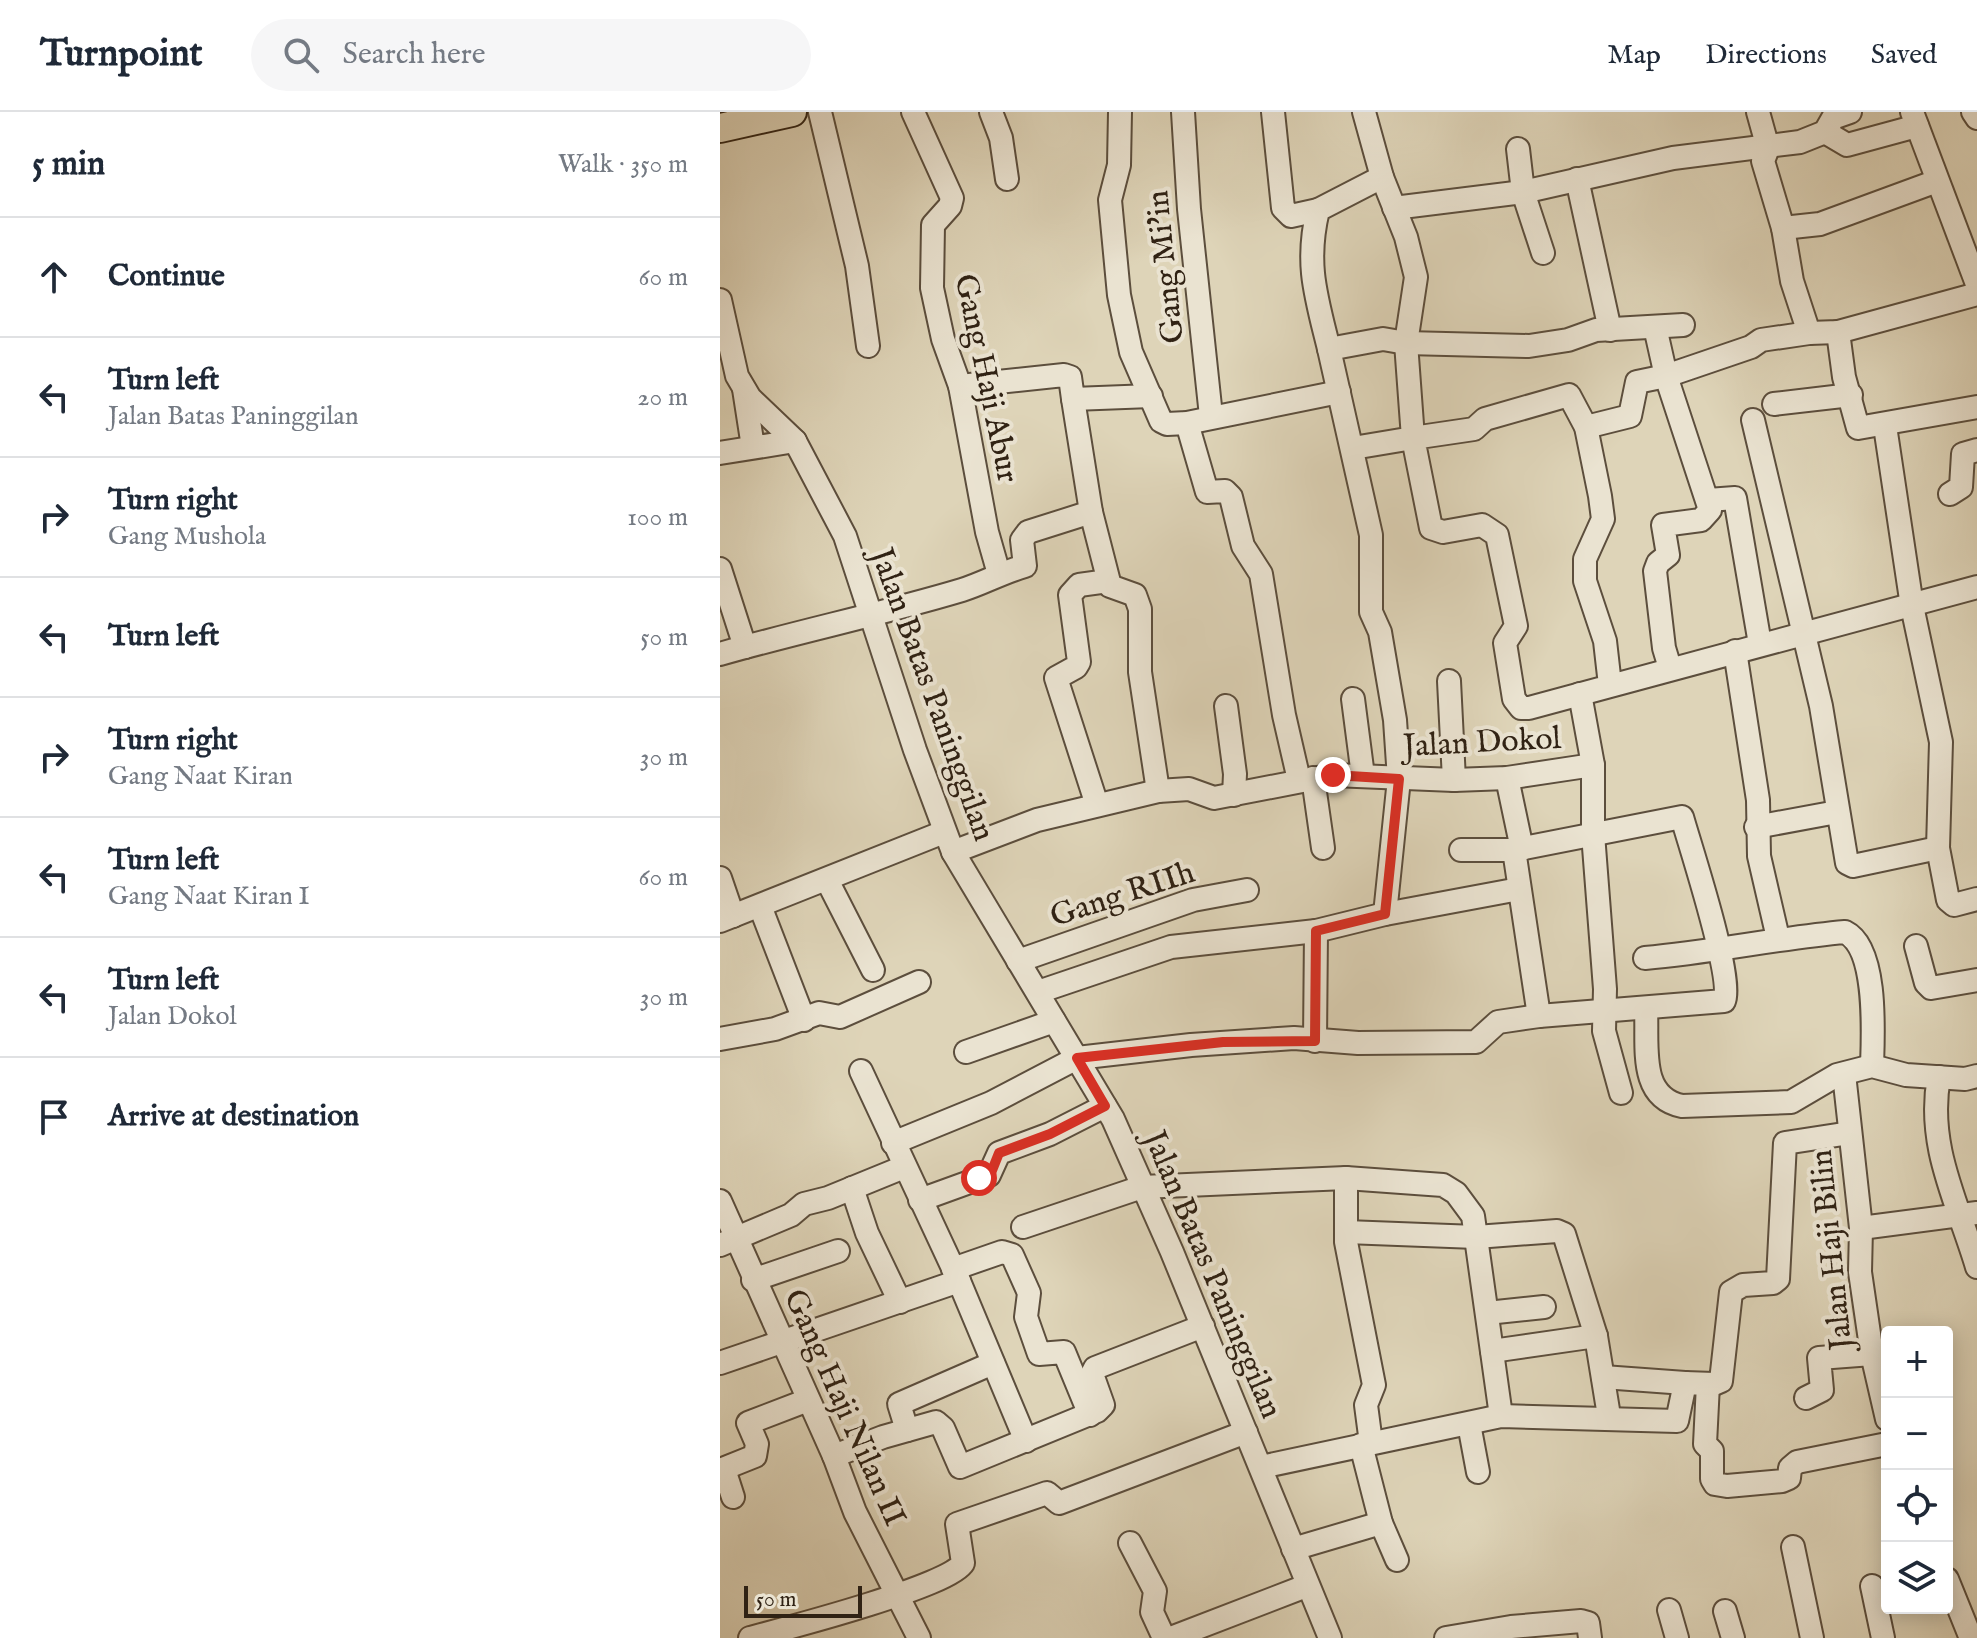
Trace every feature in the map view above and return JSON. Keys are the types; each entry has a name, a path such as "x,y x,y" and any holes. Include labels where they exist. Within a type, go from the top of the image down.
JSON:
{"main road":[{"path":"732,122 792,112"}],"street":[{"path":"820,112 857,266 868,346"},
{"name":"Gang Haji Abur","path":"913,112 952,198 950,206 933,225 932,288 943,339 960,386 987,532 999,574"},
{"path":"991,112 1001,138 1007,179"},
{"path":"1120,112 1119,165 1110,200 1119,295 1131,352 1164,423 1187,423 1339,392"},
{"name":"Gang Mi'in","path":"1183,112 1189,209 1211,416"},
{"path":"1273,112 1283,208 1291,216 1318,210 1382,177"},
{"path":"1364,112 1416,277 1406,343 1413,438 1431,528 1443,532 1482,525 1497,535 1516,626 1505,643 1517,705 1529,708 1580,694"},
{"path":"1758,112 1768,148 1763,161 1783,228 1792,281 1809,333"},
{"path":"1394,208 1523,192 1673,158 1768,148 1825,132 1833,118 1850,112"},
{"path":"1973,112 1977,118"},
{"path":"1825,132 1847,145 1915,119 1937,181 1972,261 1977,284"},
{"path":"1518,149 1523,192 1543,253"},
{"path":"1577,179 1610,330"},
{"path":"1783,228 1820,224 1937,181"},
{"path":"1318,210 1310,245 1311,280 1353,448 1371,535 1371,612 1380,632 1386,665 1399,779 1385,914"},
{"path":"1586,427 1630,416 1637,382 1666,376 1751,347 1761,340 1838,332 1977,294"},
{"name":"Jalan Batas Paninggilan","path":"720,300 737,376 744,389 795,441 838,521 949,842 1105,1106 1203,1326 1306,1586 1330,1638"},
{"path":"1329,349 1368,339 1529,346 1568,340 1596,330 1683,325"},
{"path":"1655,327 1666,376 1710,510 1706,518 1663,525 1668,555 1655,571 1664,648 1670,668"},
{"path":"1838,332 1844,377 1851,395 1856,426 1885,426 1977,407"},
{"path":"960,386 1064,375 1070,377 1091,512 1108,581 1112,589 1135,595 1140,609 1140,672 1158,791"},
{"path":"720,392 744,389 753,447"},
{"path":"1353,448 1474,429 1485,419 1569,395 1586,427 1603,519 1585,559 1585,581 1605,641 1610,685"},
{"path":"1774,404 1851,395"},
{"path":"1073,399 1151,396"},
{"path":"1753,420 1821,706 1837,812 1849,865 1938,848"},
{"path":"1187,423 1207,492 1225,491 1231,497 1243,546 1261,574 1284,715 1306,779 1323,848"},
{"path":"1885,426 1912,606 1941,742 1938,848 1948,900 1954,905 1977,899"},
{"path":"720,453 795,441"},
{"path":"1950,494 1961,487 1963,454 1977,450"},
{"path":"1708,500 1735,498 1760,644"},
{"path":"720,654 781,635 869,616 967,588 1025,566 1022,540 1028,532 1091,512"},
{"path":"720,569 745,647"},
{"path":"1097,805 1056,678 1079,662 1070,595 1079,585 1108,581"},
{"name":"Jalan Dokol","path":"727,918 827,880 949,842 1158,791 1189,789 1214,798 1306,779 1363,776 1454,780 1507,778 1593,765 1580,694 1977,587"},
{"path":"1735,651 1758,800 1756,827 1778,938"},
{"path":"1449,681 1454,780"},
{"path":"1353,699 1363,776"},
{"path":"1226,706 1235,774 1234,795"},
{"path":"1593,765 1593,834 1607,1049 1621,1093"},
{"path":"1507,778 1518,849 1519,889 1539,1016"},
{"path":"1756,827 1837,812"},
{"path":"893,1143 991,1103 1077,1058 1212,1043 1294,1038 1315,1041 1476,1042 1498,1022 1724,1001 1722,951 1710,920 1682,817 1518,849 1461,850"},
{"path":"720,878 727,918"},
{"path":"827,880 873,970"},
{"path":"1038,992 1171,947 1316,931 1385,914 1519,889"},
{"name":"Gang RIIh","path":"1018,961 1193,900 1247,890"},
{"path":"760,906 804,1020"},
{"path":"1315,1041 1316,931"},
{"path":"1645,958 1722,951 1778,938 1845,932 1858,943 1873,1006 1872,1066"},
{"path":"1916,946 1926,983 1931,988 1977,980"},
{"path":"720,1039 804,1020 819,1013 840,1017 919,982"},
{"path":"1646,1010 1650,1078 1658,1096 1666,1103 1682,1106 1791,1102 1831,1078 1872,1066 1906,1075 1977,1076"},
{"path":"966,1052 1054,1021"},
{"path":"861,1071 956,1275 1026,1441"},
{"name":"Jalan Haji Bilin","path":"1844,1074 1861,1228 1860,1272 1872,1354 1881,1375"},
{"path":"1939,1077 1933,1108 1967,1214 1977,1267"},
{"path":"920,1200 991,1173 999,1153 1050,1134 1105,1106"},
{"path":"1603,1377 1697,1383 1721,1381 1731,1292 1743,1285 1773,1283 1778,1279 1785,1143 1850,1133"},
{"path":"728,1242 791,1215 804,1204 904,1167"},
{"path":"1346,1178 1346,1232 1357,1306 1374,1385 1366,1405 1366,1444 1381,1523 1397,1560"},
{"path":"1023,1227 1142,1187 1346,1178 1443,1185 1467,1204 1476,1237 1501,1416"},
{"path":"852,1188 867,1233 900,1302"},
{"name":"Gang Haji Nilan II","path":"720,1201 728,1242 753,1280 834,1456 855,1512 919,1638"},
{"path":"1861,1228 1967,1214"},
{"path":"1346,1232 1476,1237 1557,1231 1564,1234 1596,1336 1609,1416"},
{"path":"753,1280 838,1251"},
{"path":"720,1363 783,1345 900,1302 1002,1252 1012,1255 1029,1293 1026,1317 1039,1354 1064,1352 1090,1415"},
{"path":"1487,1313 1544,1307"},
{"path":"834,1456 931,1422 940,1424 960,1467 1090,1415 1103,1405 1092,1374 1095,1368 1203,1326"},
{"path":"1492,1351 1596,1336"},
{"path":"1806,1398 1822,1390 1819,1358 1872,1354"},
{"path":"907,1430 899,1404 993,1363"},
{"path":"1261,1467 1501,1416 1609,1416 1677,1421 1697,1383"},
{"path":"1697,1383 1705,1444 1712,1451 1712,1479 1715,1484 1782,1481 1789,1478 1790,1468 1797,1462 1881,1445"},
{"path":"733,1497 722,1470 755,1456 757,1444 748,1423 808,1400"},
{"path":"1469,1424 1478,1472"},
{"path":"750,1638 791,1632 926,1585 961,1567 957,1524 1047,1493 1059,1503 1246,1432"},
{"path":"1293,1549 1381,1523"},
{"path":"1130,1543 1155,1591 1152,1612 1164,1638"},
{"path":"1793,1547 1812,1638"},
{"path":"1171,1638 1306,1586"},
{"path":"1872,1586 1883,1638"},
{"path":"1953,1594 1970,1636"},
{"path":"1669,1610 1677,1638"},
{"path":"1725,1611 1733,1638"},
{"path":"1446,1638 1511,1627 1581,1621 1588,1623 1590,1638"}],"route":[{"path":"979,1178 994,1170 999,1153 1050,1134 1105,1106 1077,1058 1223,1042 1294,1038 1315,1041 1316,931 1385,914 1399,779 1333,775"}]}
